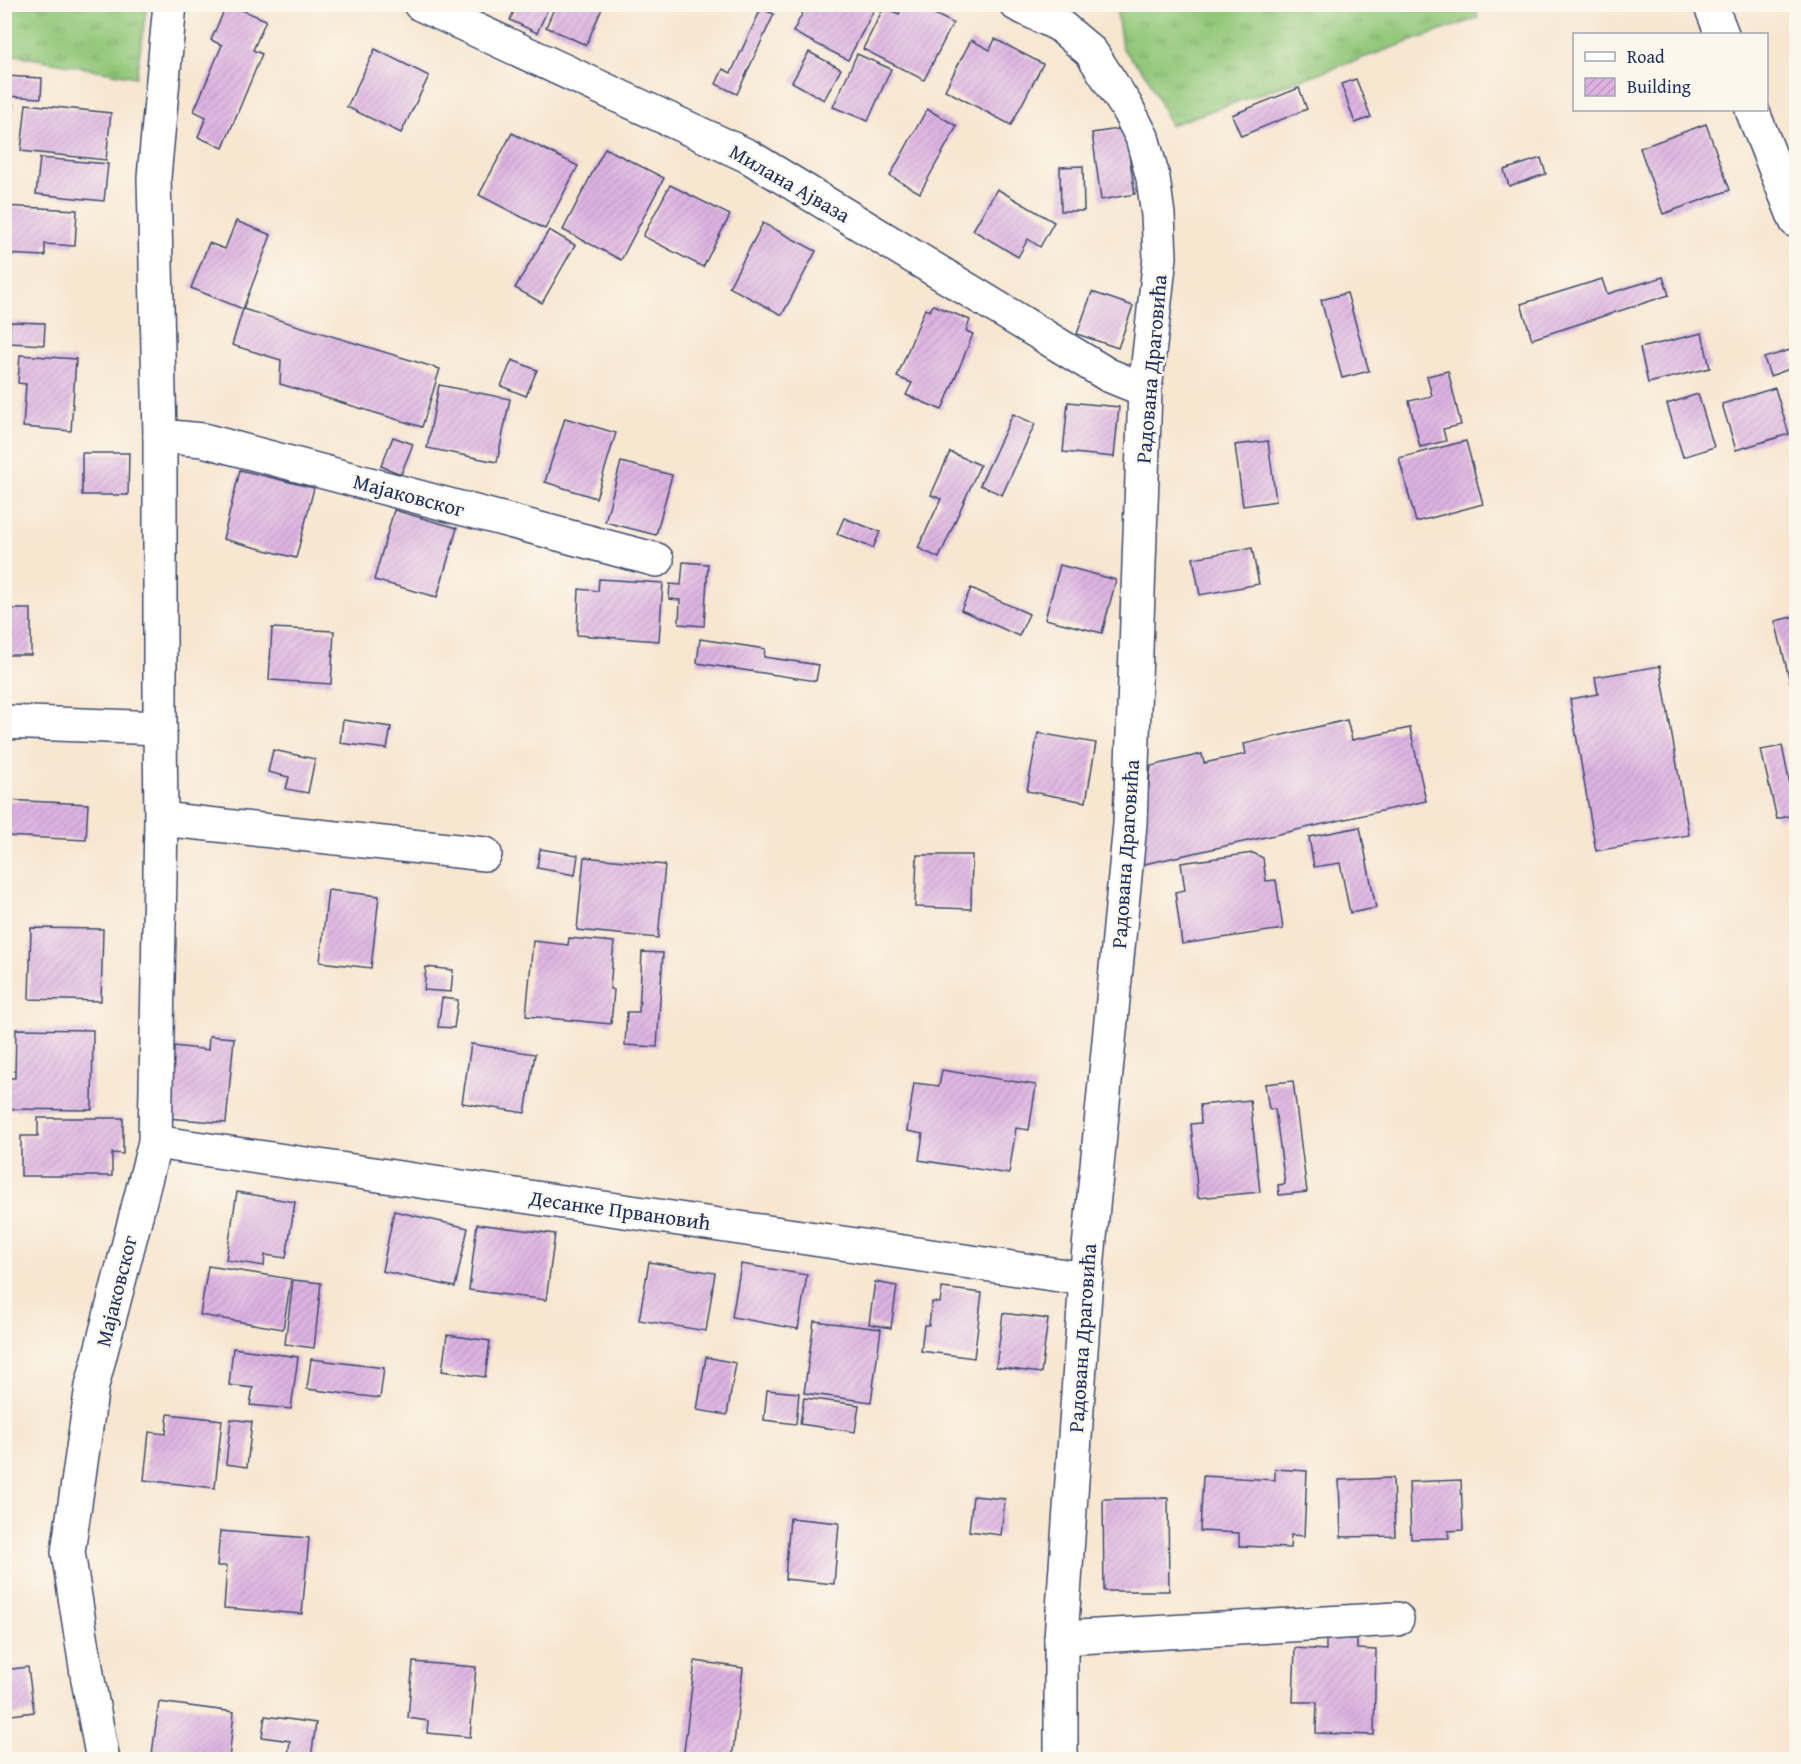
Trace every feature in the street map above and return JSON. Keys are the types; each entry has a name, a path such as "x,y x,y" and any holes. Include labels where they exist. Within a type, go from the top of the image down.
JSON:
{"street":[{"name":"Мајаковског","path":"103,1760 68,1552 92,1386 155,1142 161,819 160,436 154,177 170,4"},
{"name":"Милана Ајваза","path":"420,4 748,156 1108,375 1145,390"},
{"name":"Радована Драговића","path":"1016,4 1059,25 1091,52 1126,106 1142,136 1156,196 1160,257 1145,390 1130,824 1086,1279 1061,1638 1061,1760"},
{"path":"1710,4 1722,33"},
{"path":"1752,111 1797,221"},
{"name":"Мајаковског","path":"160,436 203,440 657,560"},
{"path":"4,722 160,728"},
{"path":"161,819 485,854"},
{"name":"Десанке Првановић","path":"155,1142 1086,1279"},
{"path":"1061,1638 1397,1619"}],"green space":[{"path":"1474,4 1478,18 1170,125 1148,77 1122,48 1116,5"},
{"path":"4,5 147,5 136,77 5,53"}],"building":[{"path":"227,4 266,20 253,50 262,54 223,148 198,137 206,117 194,111 222,45 211,40"},
{"path":"517,4 550,4 537,33 510,20"},
{"path":"556,4 604,4 586,45 546,27"},
{"path":"807,4 877,4 848,60 793,32"},
{"path":"904,4 914,4 953,23 924,80 863,49 884,7 899,14"},
{"path":"761,9 774,14 737,94 716,84 723,69 731,73"},
{"path":"995,39 1043,64 1011,125 945,90 971,40 990,50"},
{"path":"375,49 429,76 401,133 347,107"},
{"path":"809,52 841,69 824,100 792,82"},
{"path":"857,54 891,69 868,121 833,107"},
{"path":"4,76 42,78 41,98 4,96"},
{"path":"1356,79 1371,117 1355,123 1341,84"},
{"path":"1299,88 1307,109 1241,136 1232,115"},
{"path":"4,103 13,104 9,149 4,149"},
{"path":"26,104 111,113 106,160 21,151"},
{"path":"927,109 957,126 920,193 890,176"},
{"path":"1706,124 1730,190 1663,214 1640,148"},
{"path":"1125,128 1135,194 1101,200 1092,133"},
{"path":"512,133 578,166 545,229 479,195"},
{"path":"605,148 664,178 621,260 563,230"},
{"path":"40,158 108,164 104,201 36,194"},
{"path":"1541,158 1546,174 1509,186 1504,170"},
{"path":"1083,166 1084,211 1061,211 1060,167"},
{"path":"670,185 730,215 703,267 643,236"},
{"path":"997,189 1054,222 1040,247 1028,239 1018,257 973,230"},
{"path":"4,206 77,210 75,246 45,244 45,256 4,254"},
{"path":"236,221 271,235 243,309 191,288 209,243 225,249"},
{"path":"763,223 816,251 782,315 729,287"},
{"path":"549,230 575,245 542,303 515,288"},
{"path":"1663,277 1669,295 1532,339 1521,304 1602,279 1607,294"},
{"path":"1092,292 1133,306 1118,348 1077,334"},
{"path":"1347,293 1369,371 1342,378 1321,300"},
{"path":"933,305 970,320 966,331 973,334 942,410 906,395 912,383 897,377 925,309 930,311"},
{"path":"243,309 440,369 422,427 280,384 281,360 232,345"},
{"path":"10,322 45,323 44,345 10,343"},
{"path":"1702,333 1710,368 1648,383 1640,348"},
{"path":"1790,350 1795,367 1770,376 1764,358"},
{"path":"20,355 76,359 71,431 23,427 26,384 18,383"},
{"path":"512,360 537,370 526,396 501,386"},
{"path":"1448,371 1461,425 1443,429 1446,441 1420,447 1409,401 1432,396 1427,376"},
{"path":"439,385 510,399 497,462 427,448"},
{"path":"1775,388 1789,434 1736,450 1722,404"},
{"path":"1698,394 1714,447 1683,457 1667,404"},
{"path":"1068,402 1119,407 1114,457 1063,452"},
{"path":"1013,414 1035,424 1002,495 980,485"},
{"path":"565,418 616,433 596,498 545,482"},
{"path":"393,437 413,444 401,474 381,466"},
{"path":"1268,441 1276,501 1243,506 1235,445"},
{"path":"1466,441 1483,504 1416,522 1399,458"},
{"path":"950,452 980,465 939,558 918,548 941,499 931,495"},
{"path":"82,453 129,453 128,495 82,495"},
{"path":"621,462 672,475 656,535 605,522"},
{"path":"240,470 314,488 296,558 223,539"},
{"path":"394,510 457,528 437,597 374,580"},
{"path":"844,518 880,532 873,548 837,534"},
{"path":"1252,548 1259,584 1200,595 1193,558"},
{"path":"683,562 708,564 704,626 679,624 680,600 669,599 670,584 681,585"},
{"path":"1060,565 1116,580 1102,633 1045,619"},
{"path":"599,579 663,583 659,641 577,635 579,589 598,591"},
{"path":"971,588 1029,614 1019,636 961,610"},
{"path":"4,609 31,609 31,655 4,655"},
{"path":"1796,616 1796,706 1775,621"},
{"path":"272,628 334,631 331,684 269,680"},
{"path":"700,639 765,649 764,657 819,665 816,681 697,663"},
{"path":"1660,666 1689,835 1596,851 1570,699 1598,694 1595,677"},
{"path":"343,720 391,727 387,749 340,743"},
{"path":"1347,720 1352,740 1410,728 1426,801 1140,865 1151,766 1202,754 1204,763 1246,754 1244,744"},
{"path":"1038,733 1096,743 1086,802 1027,791"},
{"path":"1782,746 1796,814 1777,819 1761,750"},
{"path":"273,750 315,759 308,793 286,789 289,777 268,772"},
{"path":"4,800 88,804 86,840 4,836"},
{"path":"1360,827 1376,908 1350,913 1340,863 1314,867 1309,837"},
{"path":"540,849 578,855 575,875 537,868"},
{"path":"1253,853 1263,858 1266,881 1276,880 1283,929 1182,944 1175,892 1185,890 1181,863"},
{"path":"917,855 972,855 971,909 915,907"},
{"path":"584,857 665,865 658,938 577,930"},
{"path":"328,890 379,896 371,968 320,962"},
{"path":"31,928 103,929 101,1001 29,999"},
{"path":"569,938 614,942 610,989 614,990 611,1024 526,1016 533,941 568,945"},
{"path":"642,952 663,953 657,1047 625,1045 627,1012 639,1012"},
{"path":"426,967 453,970 451,992 424,990"},
{"path":"442,998 458,1000 454,1028 438,1027"},
{"path":"16,1029 93,1030 92,1110 4,1109 4,1078 15,1078"},
{"path":"209,1036 234,1038 226,1123 167,1118 174,1046 208,1050"},
{"path":"471,1044 535,1054 525,1113 462,1103"},
{"path":"942,1070 1036,1085 1029,1130 1016,1128 1009,1174 919,1160 923,1134 907,1131 914,1083 939,1086"},
{"path":"1293,1081 1307,1192 1279,1195 1278,1185 1285,1184 1275,1109 1269,1109 1265,1084"},
{"path":"1250,1100 1260,1192 1198,1198 1191,1124 1201,1123 1200,1105"},
{"path":"38,1118 123,1118 123,1154 112,1153 112,1176 21,1176 21,1136 38,1136"},
{"path":"237,1192 295,1202 286,1258 265,1255 264,1266 226,1260"},
{"path":"394,1211 468,1228 455,1287 382,1271"},
{"path":"477,1224 555,1234 546,1300 469,1290"},
{"path":"649,1262 715,1273 706,1331 639,1320"},
{"path":"741,1264 807,1275 798,1329 732,1317"},
{"path":"208,1266 291,1279 283,1329 200,1315"},
{"path":"293,1280 321,1283 314,1348 285,1344"},
{"path":"875,1282 897,1286 891,1328 869,1324"},
{"path":"942,1288 982,1293 974,1358 921,1351 924,1325 929,1325 932,1302 940,1303"},
{"path":"1003,1313 1048,1319 1041,1373 996,1367"},
{"path":"814,1321 881,1329 871,1402 804,1393"},
{"path":"447,1335 490,1341 485,1377 442,1371"},
{"path":"233,1348 298,1357 291,1409 250,1405 253,1388 229,1385"},
{"path":"706,1357 736,1363 727,1415 697,1410"},
{"path":"311,1359 384,1368 380,1398 307,1389"},
{"path":"767,1390 799,1393 796,1424 764,1420"},
{"path":"804,1398 859,1405 855,1432 800,1424"},
{"path":"168,1414 222,1420 215,1488 144,1480 149,1432 166,1434"},
{"path":"231,1419 252,1422 247,1467 226,1464"},
{"path":"1275,1469 1307,1471 1304,1536 1291,1535 1290,1548 1239,1546 1239,1533 1200,1531 1203,1476 1275,1480"},
{"path":"1393,1478 1395,1536 1341,1537 1339,1480"},
{"path":"1461,1480 1463,1530 1448,1531 1449,1538 1411,1539 1409,1482"},
{"path":"973,1496 1005,1499 1001,1535 969,1531"},
{"path":"1168,1498 1169,1591 1104,1591 1103,1499"},
{"path":"790,1518 839,1523 834,1584 785,1579"},
{"path":"220,1531 309,1538 302,1614 224,1608 227,1566 217,1566"},
{"path":"1326,1638 1357,1639 1357,1649 1376,1650 1374,1735 1316,1733 1317,1702 1293,1702 1295,1648 1326,1650"},
{"path":"695,1661 743,1668 732,1760 683,1760"},
{"path":"413,1662 476,1667 470,1737 427,1733 428,1721 408,1718"},
{"path":"28,1667 34,1712 4,1716 4,1670"},
{"path":"159,1702 234,1712 229,1760 199,1760 152,1754"},
{"path":"265,1716 316,1723 311,1758 288,1755 290,1741 262,1737"}]}
